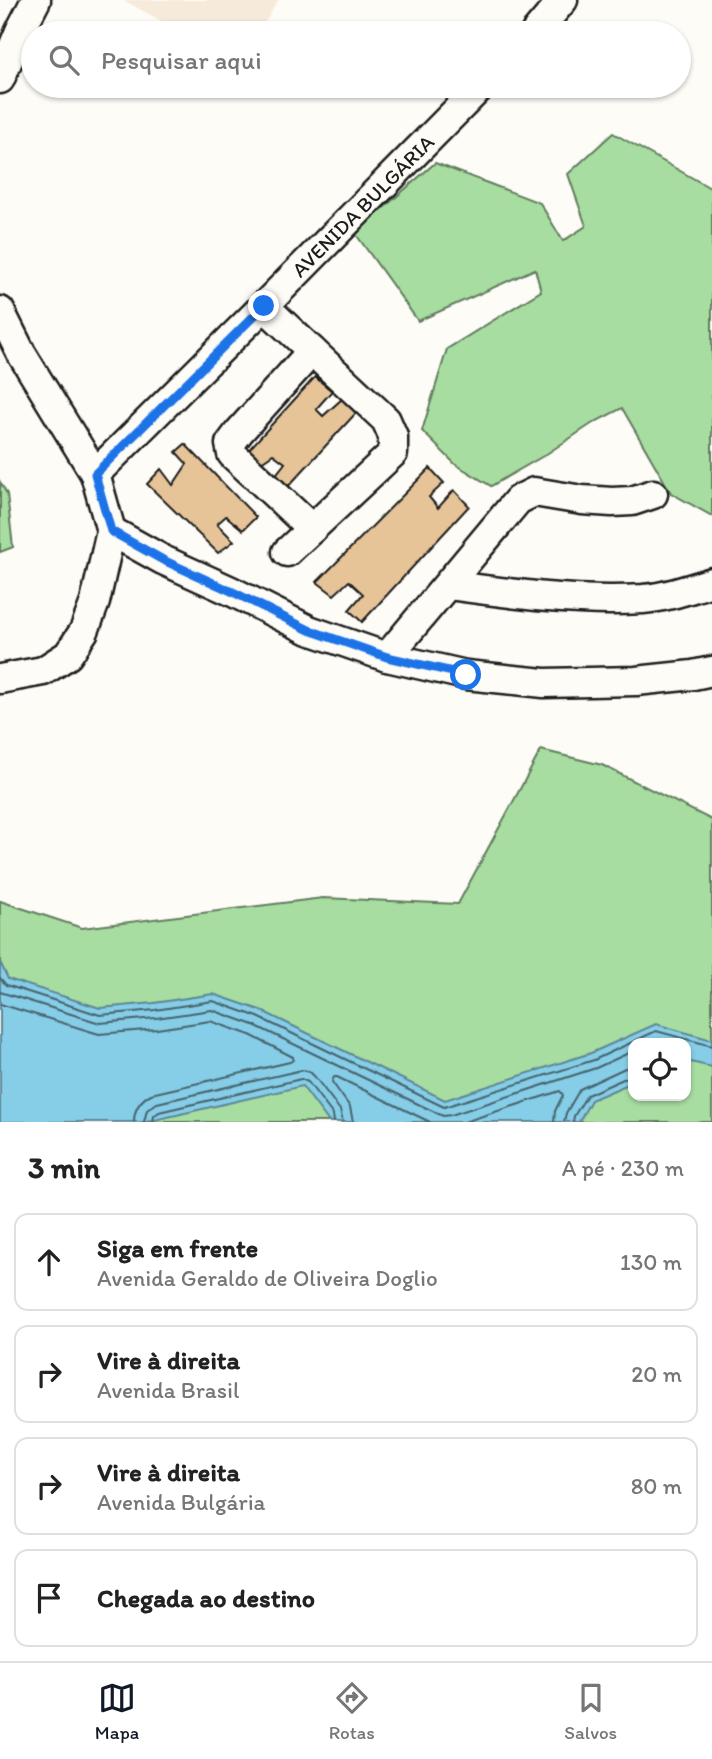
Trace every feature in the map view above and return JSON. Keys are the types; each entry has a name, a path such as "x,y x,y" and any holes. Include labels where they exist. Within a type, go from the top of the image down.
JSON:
{"street":[{"path":"25,21 36,0"},
{"path":"546,21 563,0"},
{"path":"0,79 21,29"},
{"name":"AVENIDA BULGÁRIA","path":"95,474 469,98"},
{"path":"264,306 386,421 393,436 393,453 287,552"},
{"path":"0,311 21,354 95,474 111,531 95,603 84,631 68,656 43,671 0,679"},
{"path":"312,351 230,444 232,454 312,529"},
{"path":"387,657 519,499 534,492 612,502 632,501 653,494"},
{"path":"111,531 163,560 309,630 387,657 466,675 544,683 636,681 712,671"},
{"path":"449,585 526,596 645,599 712,582"}],"shaded area":[{"path":"123,0 278,0 266,21 161,21"}],"green space":[{"path":"613,133 712,189 712,516 671,493 622,408 491,486 455,464 422,431 447,349 541,291 535,269 418,321 355,233 435,163 540,203 563,241 586,226 568,174"},
{"path":"0,482 7,494 13,547 0,552"},
{"path":"541,750 602,765 712,820 712,1122 0,1122 0,901 82,928 323,898 458,904"}],"water":[{"path":"0,962 8,979 100,1008 213,994 260,1010 445,1100 591,1053 656,1024 712,1040 712,1067 691,1062 691,1038 628,1038 628,1084 591,1100 579,1122 329,1122 302,1086 146,1122 0,1122"}],"building":[{"path":"315,377 332,391 316,409 323,416 342,399 356,413 283,492 271,481 285,463 273,454 254,467 244,455"},
{"path":"185,444 256,517 243,530 226,516 217,524 234,541 218,553 147,484 161,469 173,485 187,464 176,452"},
{"path":"430,468 444,483 429,497 438,508 454,490 469,506 362,622 349,610 363,594 349,581 334,595 317,582"}],"route":[{"path":"264,306 95,474 111,531 163,560 309,630 387,657 466,675"}]}
